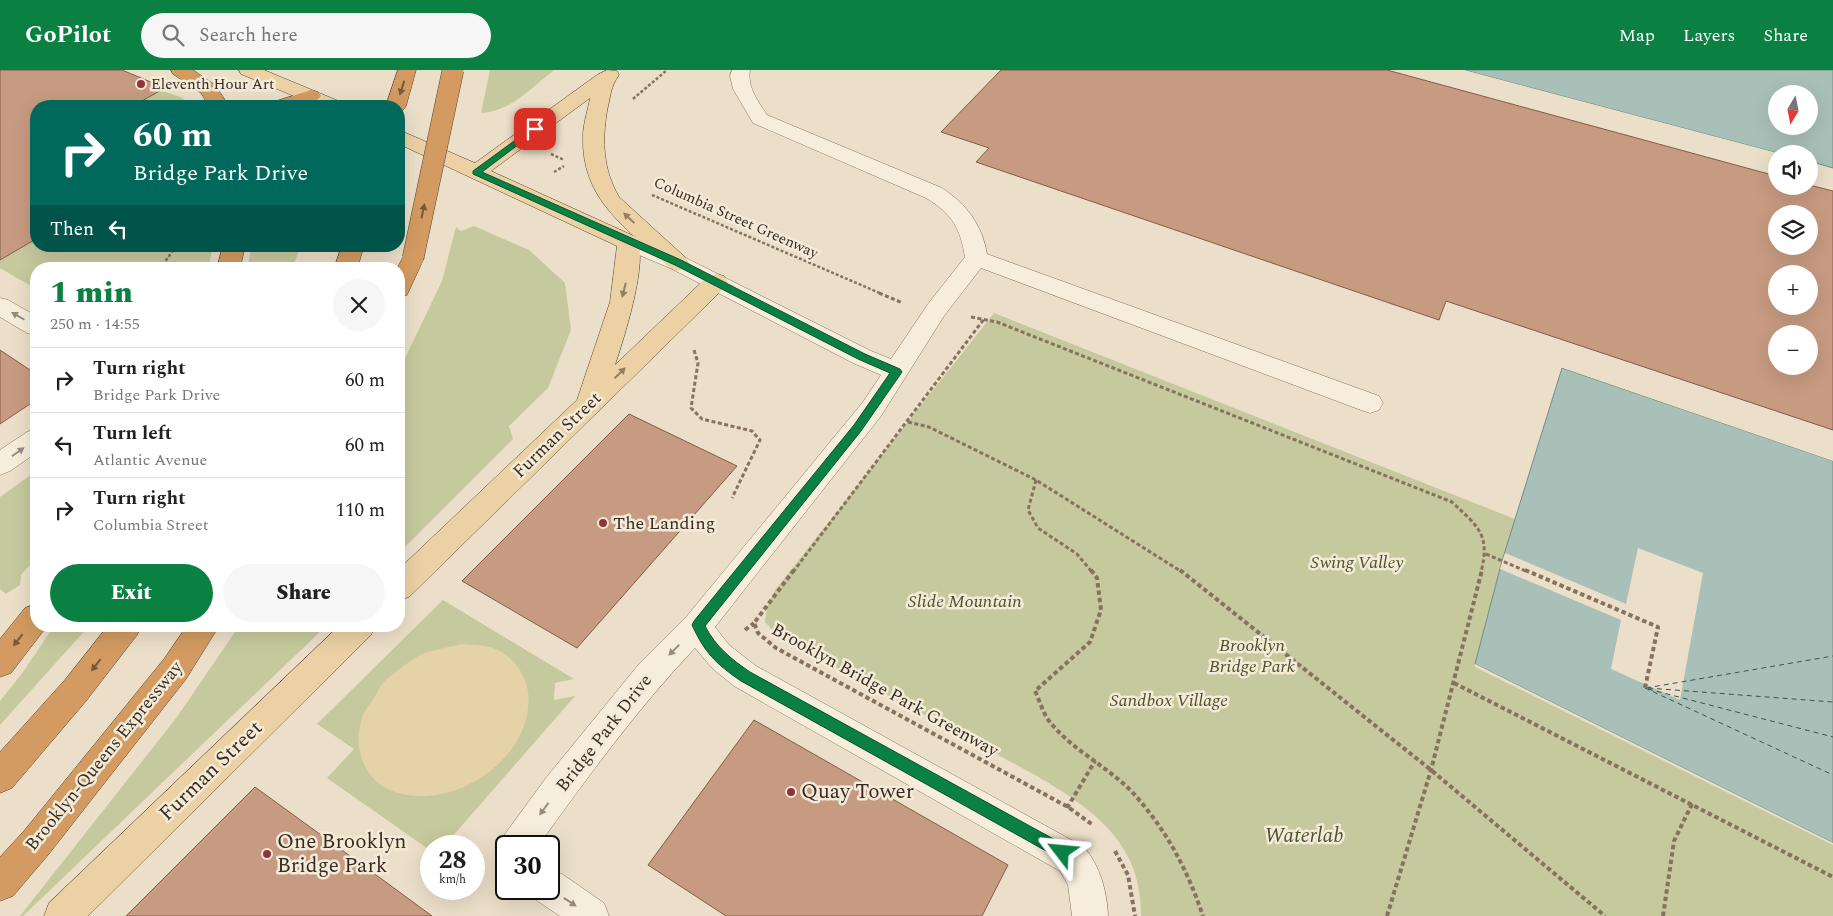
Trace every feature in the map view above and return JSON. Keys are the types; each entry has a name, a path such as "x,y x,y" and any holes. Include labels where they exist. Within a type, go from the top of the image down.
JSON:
{"highway":[{"path":"180,70 208,89 215,100"},
{"path":"398,100 407,70"},
{"path":"405,276 413,258 453,70"},
{"path":"299,100 311,96"},
{"path":"0,663 30,625"},
{"path":"0,777 75,691 121,632"},
{"name":"Brooklyn-Queens Expressway","path":"0,883 36,843 169,677 200,632"}],"main road":[{"path":"248,70 320,100"},
{"path":"476,172 611,75"},
{"path":"611,75 593,134 594,159 601,184 611,201 678,263"},
{"path":"405,139 628,242 628,266 619,317 585,407"},
{"name":"Furman Street","path":"405,582 716,282"},
{"name":"Furman Street","path":"62,916 354,632"}],"street":[{"path":"741,70 739,75 744,93 760,118 925,190 954,205 974,237 976,258 1370,403"},
{"path":"628,242 678,263 862,357 897,372"},
{"name":"Bridge Park Drive","path":"525,835 558,790 650,674 698,625 858,428 897,372 936,310 976,258"},
{"path":"0,306 30,323"},
{"path":"0,464 30,443"},
{"path":"698,625 714,652 726,663 746,676 1067,855 1079,867 1084,878 1090,916"},
{"path":"560,895 591,916"}],"path":[{"path":"630,102 667,70"},
{"name":"Columbia Street Greenway","path":"647,192 905,304"},
{"name":"Brooklyn Bridge Park Greenway","path":"1094,826 1068,807 776,648 758,633 754,622 908,422 984,319 997,322 1452,502 1480,530 1486,554"},
{"path":"694,350 698,363 691,408 702,419 752,431 760,440 732,498"},
{"path":"908,422 929,427 1036,480 1190,577 1431,770 1605,916"},
{"path":"1036,480 1028,510 1038,528 1077,554 1097,578 1101,610 1090,642 1035,691 1049,721 1069,741 1133,793 1167,837 1190,878 1203,916"},
{"path":"1387,916 1431,770 1486,554 1658,627 1645,688"},
{"path":"741,633 754,622"},
{"path":"1454,683 1833,877"},
{"path":"1068,807 1094,761"},
{"path":"1663,916 1674,841 1692,804"},
{"path":"1111,845 1120,856 1128,875 1135,916"}],"green space":[{"path":"490,70 554,70 520,98 492,112 481,113"},
{"path":"165,88 166,92 184,100 144,100"},
{"path":"474,226 529,250 565,283 571,330 548,388 509,426 513,439 405,547 405,358 442,281 456,227 461,231"},
{"path":"30,242 30,252 212,252 210,262 30,262 30,286 0,268 0,260"},
{"path":"251,252 299,252 295,262 249,262"},
{"name":"Brooklyn Bridge Park","path":"994,313 1515,519 1476,665 1833,843 1833,916 1141,916 1139,890 1133,868 1124,849 1111,831 1095,816 1037,776 778,636 765,622 767,607 775,590"},
{"path":"30,475 30,565 21,575 20,585 6,594 0,589 0,497"},
{"path":"443,600 574,679 555,683 554,700 575,696 454,835 420,835 420,843 327,778 354,749 317,724"},
{"path":"50,632 84,632 0,725 0,701 23,672"},
{"path":"235,632 320,632 23,916 20,916 177,717"}],"sand":[{"path":"461,644 494,648 509,657 521,673 528,691 527,715 519,737 505,757 487,774 465,786 442,794 418,796 395,792 384,787 368,772 360,752 359,729 364,713 383,684 406,664 425,653"}],"water":[{"path":"1464,70 1833,70 1833,168 1818,164 1818,145 1768,145 1768,151"},
{"path":"1562,368 1833,461 1833,843 1475,664 1502,561"}],"pier":[{"path":"1461,70 1768,151 1768,153"},
{"path":"1563,366 1833,458 1833,461 1560,367"},
{"path":"1638,548 1703,573 1680,700 1611,669 1621,620 1500,569 1505,553 1626,604"},
{"path":"1475,664 1833,843 1833,845 1475,667"}],"building":[{"path":"0,70 122,70 165,88 144,100 30,100 30,242 0,260"},
{"path":"1001,70 1387,70 1768,174 1768,195 1818,195 1818,187 1833,191 1833,430 1446,301 1439,320 976,162 989,148 941,132"},
{"path":"0,350 30,370 30,404 0,424"},
{"name":"The Landing","path":"629,414 737,466 577,648 462,581"},
{"name":"Quay Tower","path":"754,720 1008,865 982,916 726,916 648,865"},
{"name":"One Brooklyn Bridge Park","path":"255,787 383,880 432,916 126,916"}],"ferry route":[{"path":"1646,688 1833,656"},
{"path":"1645,688 1833,775"},
{"path":"1648,688 1833,702"},
{"path":"1648,689 1833,737"}],"place":[{"name":"Eleventh Hour Art","path":"141,84"},
{"name":"The Landing","path":"603,523"},
{"name":"Quay Tower","path":"791,792"},
{"name":"One Brooklyn Bridge Park","path":"267,854"}],"route":[{"path":"535,129 476,172 538,202 678,263 862,357 897,372 858,428 698,625 709,646 726,663 746,676 1062,852"}],"park label":[{"name":"Swing Valley","path":"1357,562"},
{"name":"Slide Mountain","path":"965,601"},
{"name":"Sandbox Village","path":"1169,700"},
{"name":"Waterlab","path":"1304,836"}]}
